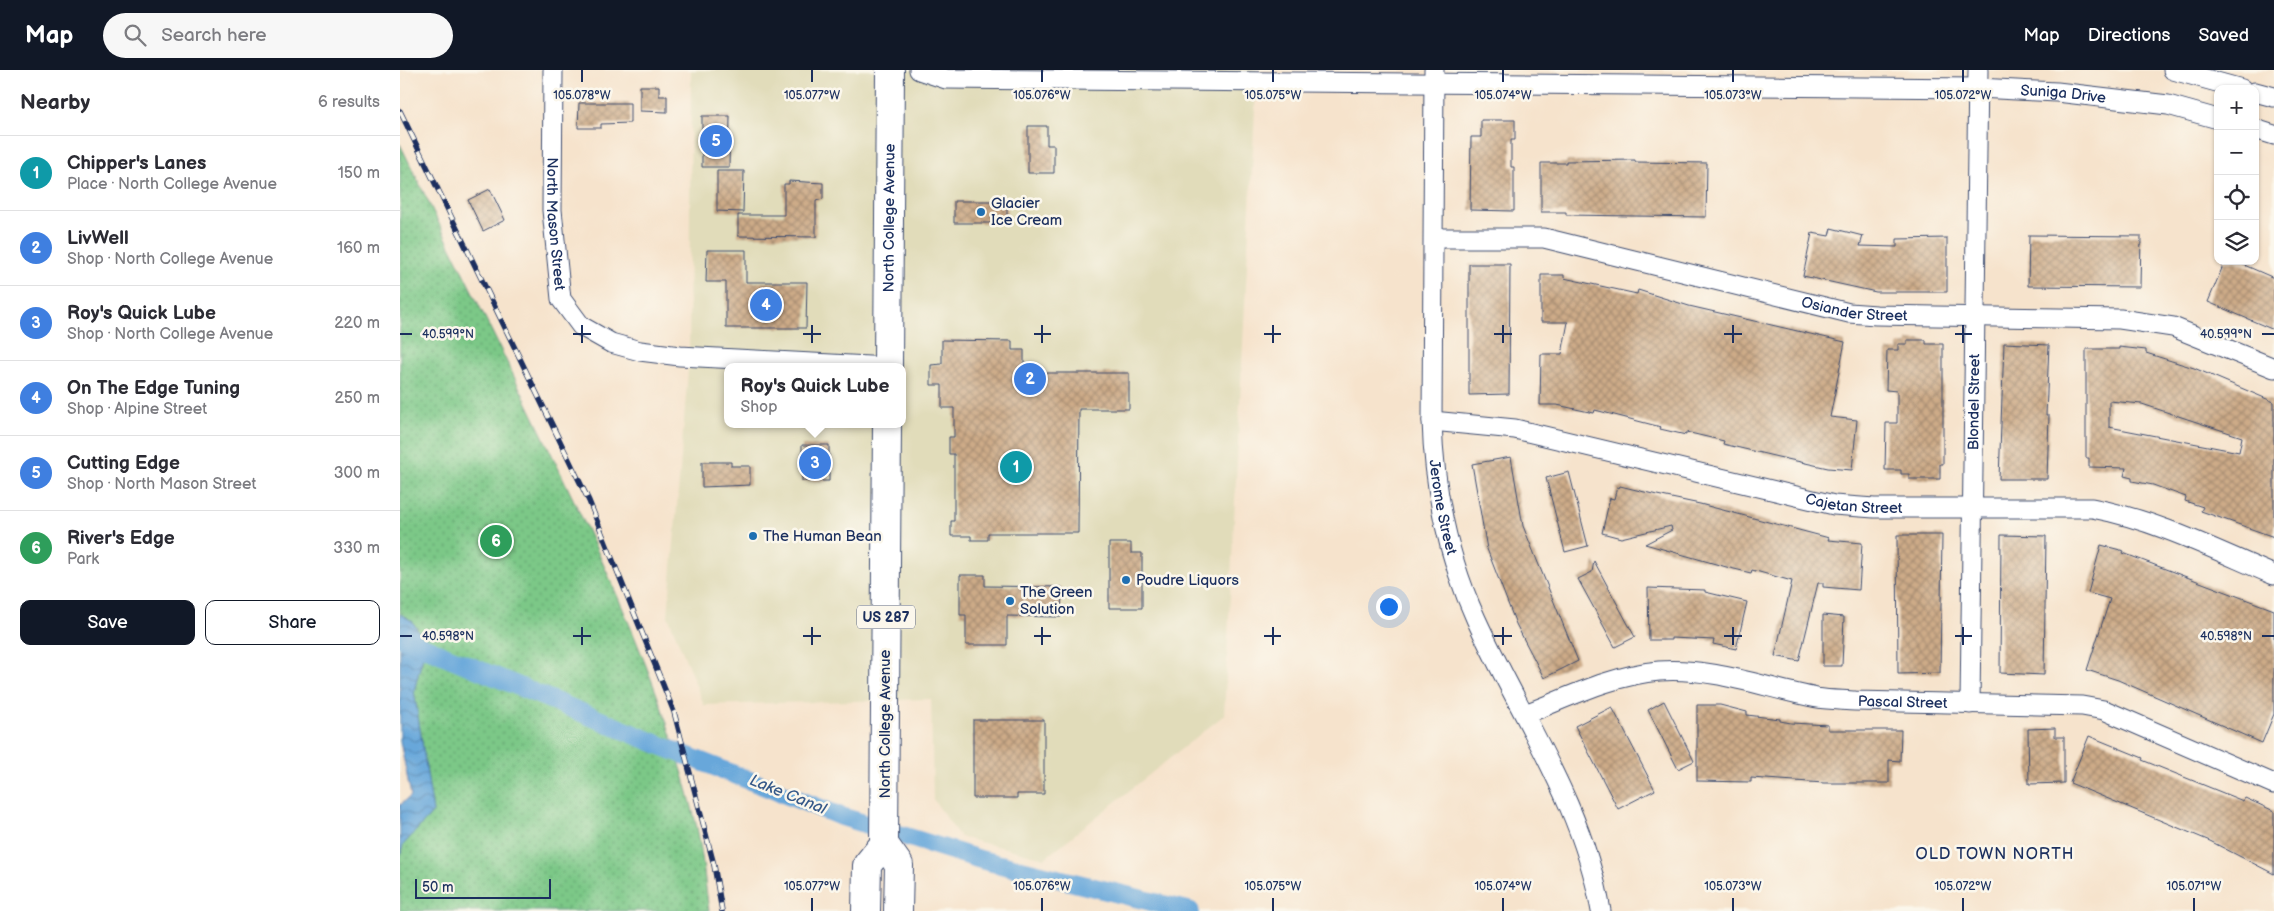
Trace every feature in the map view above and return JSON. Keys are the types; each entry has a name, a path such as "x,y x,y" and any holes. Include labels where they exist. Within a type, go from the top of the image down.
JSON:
{"highway":[{"name":"North College Avenue","path":"888,363 890,70"},
{"name":"North College Avenue","path":"884,844 887,428"},
{"path":"866,911 867,864 884,844 898,864 898,911"}],"street":[{"name":"North Mason Street","path":"553,70 552,210 561,298 581,326 611,343 640,351 680,356 812,363"},
{"name":"Suniga Drive","path":"919,70 946,79 1434,77 1978,79 2057,92 2168,105 2214,118"},
{"path":"2173,70 2227,85"},
{"name":"Jerome Street","path":"1434,77 1432,421 1436,477 1448,534 1461,581 1476,620 1572,808 1586,851 1601,911"},
{"name":"Blondel Street","path":"1970,704 1978,79"},
{"path":"2259,93 2274,97"},
{"path":"2259,131 2274,135"},
{"name":"Osiander Street","path":"1434,238 1544,238 1849,313 2120,319 2146,322 2173,327 2274,368"},
{"name":"Cajetan Street","path":"1432,421 1515,429 1834,505 1874,508 2092,508 2123,514 2274,575"},
{"name":"Pascal Street","path":"1525,714 1617,680 1658,671 1687,671 1718,675 1819,698 2082,706 2104,710 2274,784"}],"shaded area":[{"path":"691,70 1257,70 1224,715 1045,858 960,837 933,799 931,699 704,705 668,616 689,359"}],"green space":[{"path":"400,144 575,503 600,556 645,663 665,717 697,828 709,911 400,911 400,858 403,845 433,812 414,691 426,644 412,621 400,614"}],"water":[{"path":"400,614 412,621 426,644 414,691 433,812 403,845 400,858 400,805 411,796 400,741"}],"building":[{"path":"640,86 659,86 659,96 667,96 667,112 640,111"},
{"path":"579,103 630,103 630,123 601,124 601,128 578,128"},
{"path":"702,116 730,116 729,167 702,167"},
{"path":"1481,120 1515,120 1515,140 1511,140 1511,167 1514,167 1514,211 1470,210 1471,137 1481,137"},
{"path":"1028,126 1047,126 1047,145 1054,145 1054,173 1028,173"},
{"path":"1635,160 1635,162 1707,163 1706,217 1566,215 1566,212 1541,212 1541,163"},
{"path":"717,171 744,171 743,212 717,211"},
{"path":"789,181 823,183 823,199 816,201 816,237 738,236 738,215 784,215 784,184 789,184"},
{"path":"490,189 505,220 483,231 468,200"},
{"name":"Glacier Ice Cream","path":"954,201 1007,201 1007,223 954,223"},
{"path":"1831,228 1863,236 1860,246 1897,247 1897,239 1947,238 1947,292 1876,292 1803,276 1812,233 1829,236"},
{"path":"2029,235 2141,236 2140,287 2028,286"},
{"path":"707,250 746,250 746,282 807,282 806,328 726,328 726,282 706,282"},
{"path":"1469,264 1510,264 1509,394 1469,395"},
{"path":"2223,265 2244,265 2274,278 2274,330 2208,302"},
{"path":"1541,275 1564,275 1564,278 1637,294 1638,290 1689,306 1845,342 1830,417 1857,420 1852,470 1828,468 1778,457 1723,444 1724,441 1686,432 1686,435 1660,429 1661,427 1595,410 1594,413 1557,405 1540,405 1541,354 1562,354 1568,322 1541,322"},
{"path":"942,340 1012,341 1012,350 1024,350 1024,373 1129,373 1129,409 1079,409 1078,533 988,533 988,540 971,540 971,536 951,536 951,521 954,521 954,454 949,454 949,437 954,437 954,408 942,408 942,385 931,385 931,365 942,364"},
{"path":"1907,340 1926,340 1926,344 1943,344 1943,464 1940,464 1940,479 1909,479 1909,474 1901,474 1901,470 1885,470 1886,423 1897,423 1897,391 1886,390 1887,350 1898,350 1898,344 1907,344"},
{"path":"2004,343 2049,345 2046,415 2049,415 2047,479 1999,479"},
{"path":"2119,347 2146,350 2146,353 2194,368 2274,402 2274,537 2201,511 2203,507 2185,501 2186,497 2153,485 2132,481 2132,478 2124,476 2126,468 2089,467 2089,458 2086,458 2086,349 2119,349","holes":["2109,401 2142,404 2242,437 2239,452 2109,427"]},
{"path":"802,445 829,445 829,481 802,481"},
{"path":"1511,457 1523,526 1578,661 1544,678 1516,624 1487,549 1472,464"},
{"path":"702,462 731,462 731,466 750,466 750,485 702,487"},
{"path":"1569,472 1588,546 1565,552 1546,478"},
{"path":"1620,486 1700,504 1829,538 1828,540 1862,543 1859,590 1823,587 1823,583 1818,583 1799,661 1775,656 1792,581 1752,570 1751,573 1730,568 1645,544 1672,530 1671,526 1621,538 1602,533 1610,498 1614,499 1617,487 1619,488"},
{"path":"1897,535 1942,535 1940,673 1898,674"},
{"path":"2001,535 2046,536 2044,675 2000,673"},
{"name":"Poudre Liquors","path":"1109,543 1131,543 1131,553 1142,553 1142,608 1109,608"},
{"path":"2101,545 2124,551 2123,553 2274,610 2274,714 2262,743 2118,680 2087,670 2110,599 2088,593"},
{"path":"1594,561 1635,637 1615,647 1578,579 1592,572"},
{"name":"The Green Solution","path":"960,575 985,575 985,586 1062,587 1061,617 1007,616 1007,645 966,645 966,615 960,615"},
{"path":"1648,588 1705,590 1705,592 1747,602 1736,649 1713,644 1714,640 1671,638 1671,640 1649,640"},
{"path":"1823,615 1844,617 1842,666 1823,666"},
{"path":"1664,701 1694,761 1678,769 1648,710"},
{"path":"1697,705 1720,705 1747,712 1747,715 1780,719 1780,721 1791,723 1828,725 1828,730 1901,730 1900,761 1889,760 1889,783 1824,783 1751,778 1751,782 1697,781"},
{"path":"1612,707 1655,790 1618,809 1575,726"},
{"path":"973,720 1044,720 1044,794 1017,794 1017,798 973,798"},
{"path":"2055,728 2055,737 2064,737 2064,783 2029,784 2028,729"},
{"path":"2089,736 2143,758 2142,760 2243,801 2245,798 2274,811 2274,874 2210,841 2070,783"}],"waterway":[{"name":"Lake Canal","path":"400,637 662,746 840,816 982,860 1190,911"}],"railway":[{"path":"400,111 589,501 674,712 714,865 722,911"}],"place":[{"name":"Cutting Edge","path":"716,141"},
{"name":"Glacier Ice Cream","path":"981,212"},
{"name":"On The Edge Tuning","path":"766,305"},
{"name":"LivWell","path":"1030,379"},
{"name":"Roy's Quick Lube","path":"815,463"},
{"name":"Chipper's Lanes","path":"1016,467"},
{"name":"The Human Bean","path":"753,536"},
{"name":"River's Edge","path":"496,541"},
{"name":"Poudre Liquors","path":"1126,580"},
{"name":"The Green Solution","path":"1010,601"}],"district":[{"name":"OLD TOWN NORTH","path":"1995,854"}]}
